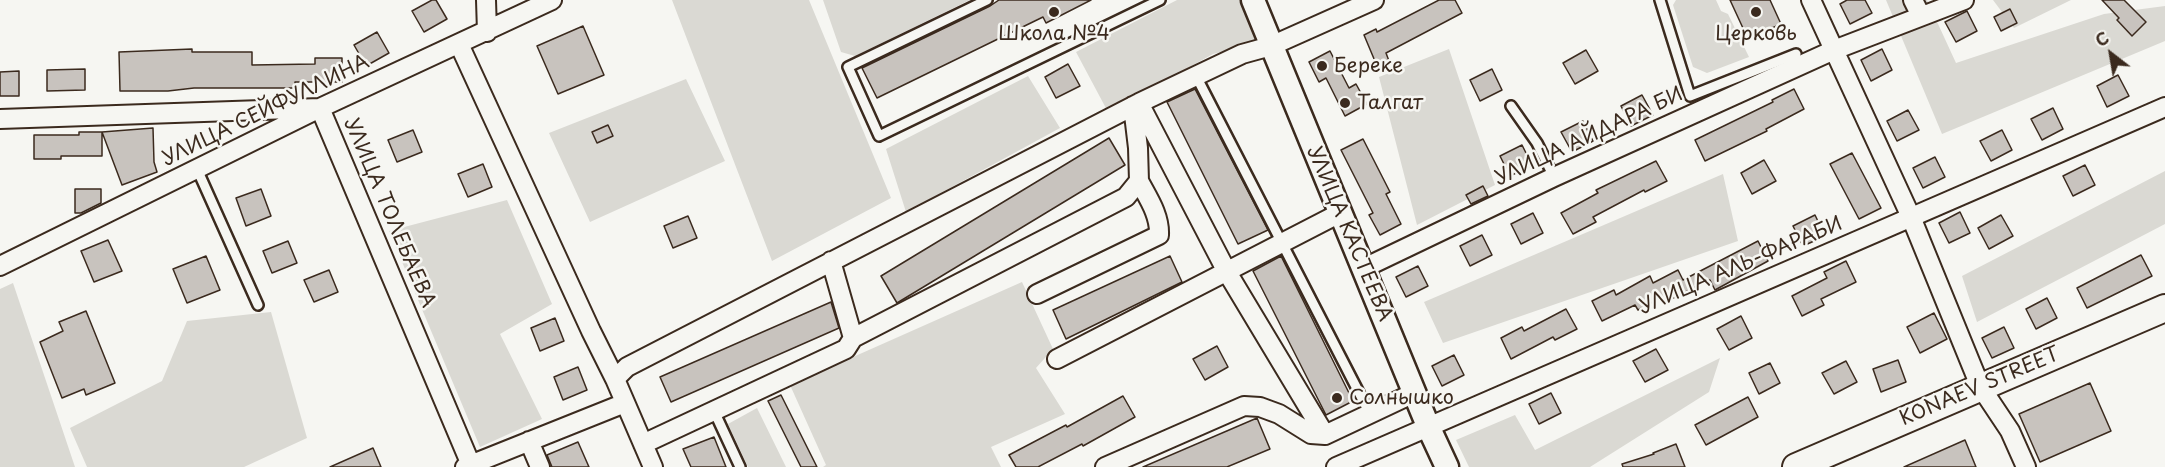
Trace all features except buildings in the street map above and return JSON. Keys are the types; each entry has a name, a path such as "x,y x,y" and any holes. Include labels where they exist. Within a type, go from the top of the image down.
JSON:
{"main road":[{"name":"KONAEV STREET","path":"1796,467 2165,308"}],"street":[{"path":"486,0 487,32"},
{"name":"УЛИЦА СЕЙФУЛЛИНА","path":"0,266 320,108 552,0"},
{"name":"УЛИЦА КАСТЕЕВА","path":"1253,0 1414,393 1447,467"},
{"path":"615,379 627,367 1136,104 1242,54 1271,46 1374,0"},
{"path":"1810,0 1911,217 1980,386 2010,431 2026,467"},
{"name":"УЛИЦА АЙДАРА БИ","path":"1364,268 1554,177 1834,50 1917,8 1964,0"},
{"path":"459,44 615,379 653,467"},
{"path":"1037,294 1159,235 1160,224 1139,181 1136,104"},
{"path":"1136,104 1227,272 1325,435"},
{"name":"УЛИЦА ТОЛЕБАЕВА","path":"0,119 320,108 468,466"},
{"name":"УЛИЦА АЛЬ-ФАРАБИ","path":"1336,467 2165,108"},
{"path":"643,444 846,349 853,338 1126,197 1139,181"},
{"path":"1057,359 1340,213"},
{"path":"831,261 853,338"},
{"path":"1105,467 1244,406 1260,407 1279,414 1311,434 1325,435 1414,393"},
{"path":"468,466 625,403"},
{"path":"530,441 540,467"}],"lane":[{"path":"987,0 848,67 879,136 1160,0"},
{"path":"1660,0 1690,96 1796,54"},
{"path":"1196,76 1370,414"},
{"path":"1511,106 1537,143 1554,177"},
{"path":"197,169 258,305"},
{"path":"714,411 740,467"}],"shaded area":[{"path":"672,0 809,0 891,198 772,261"},
{"path":"823,0 970,0 855,56 841,52"},
{"path":"1177,0 1243,0 1260,42 1213,54 1108,112 1076,52"},
{"path":"1676,0 1716,0 1721,11 1728,14 1749,57 1707,73 1693,67 1673,5"},
{"path":"1886,0 1927,0 1956,63 2104,14 2165,6 2165,41 1942,134"},
{"path":"1993,0 2071,0 2014,28"},
{"path":"1449,49 1495,185 1417,225 1379,77"},
{"path":"1028,76 1060,128 906,212 886,149"},
{"path":"686,79 725,161 590,222 549,133"},
{"path":"2165,171 2165,224 1977,322 1962,276"},
{"path":"1723,174 1738,241 1443,343 1424,302"},
{"path":"507,200 552,304 500,334 542,419 480,447 389,231"},
{"path":"1022,282 1053,349 1036,368 1065,414 991,447 1001,467 823,467 826,465 790,385"},
{"path":"13,283 75,467 0,467 0,289"},
{"path":"271,312 307,438 244,467 87,467 70,428 162,381 187,321"},
{"path":"1720,358 1709,392 1590,467 1469,467 1456,440 1515,415 1535,450"},
{"path":"757,408 786,467 748,467 728,424"}],"place":[{"name":"Школа №4","path":"1054,12"},
{"name":"Церковь","path":"1756,12"},
{"name":"Береке","path":"1322,66"},
{"name":"Талгат","path":"1345,103"},
{"name":"Солнышко","path":"1337,398"}]}
